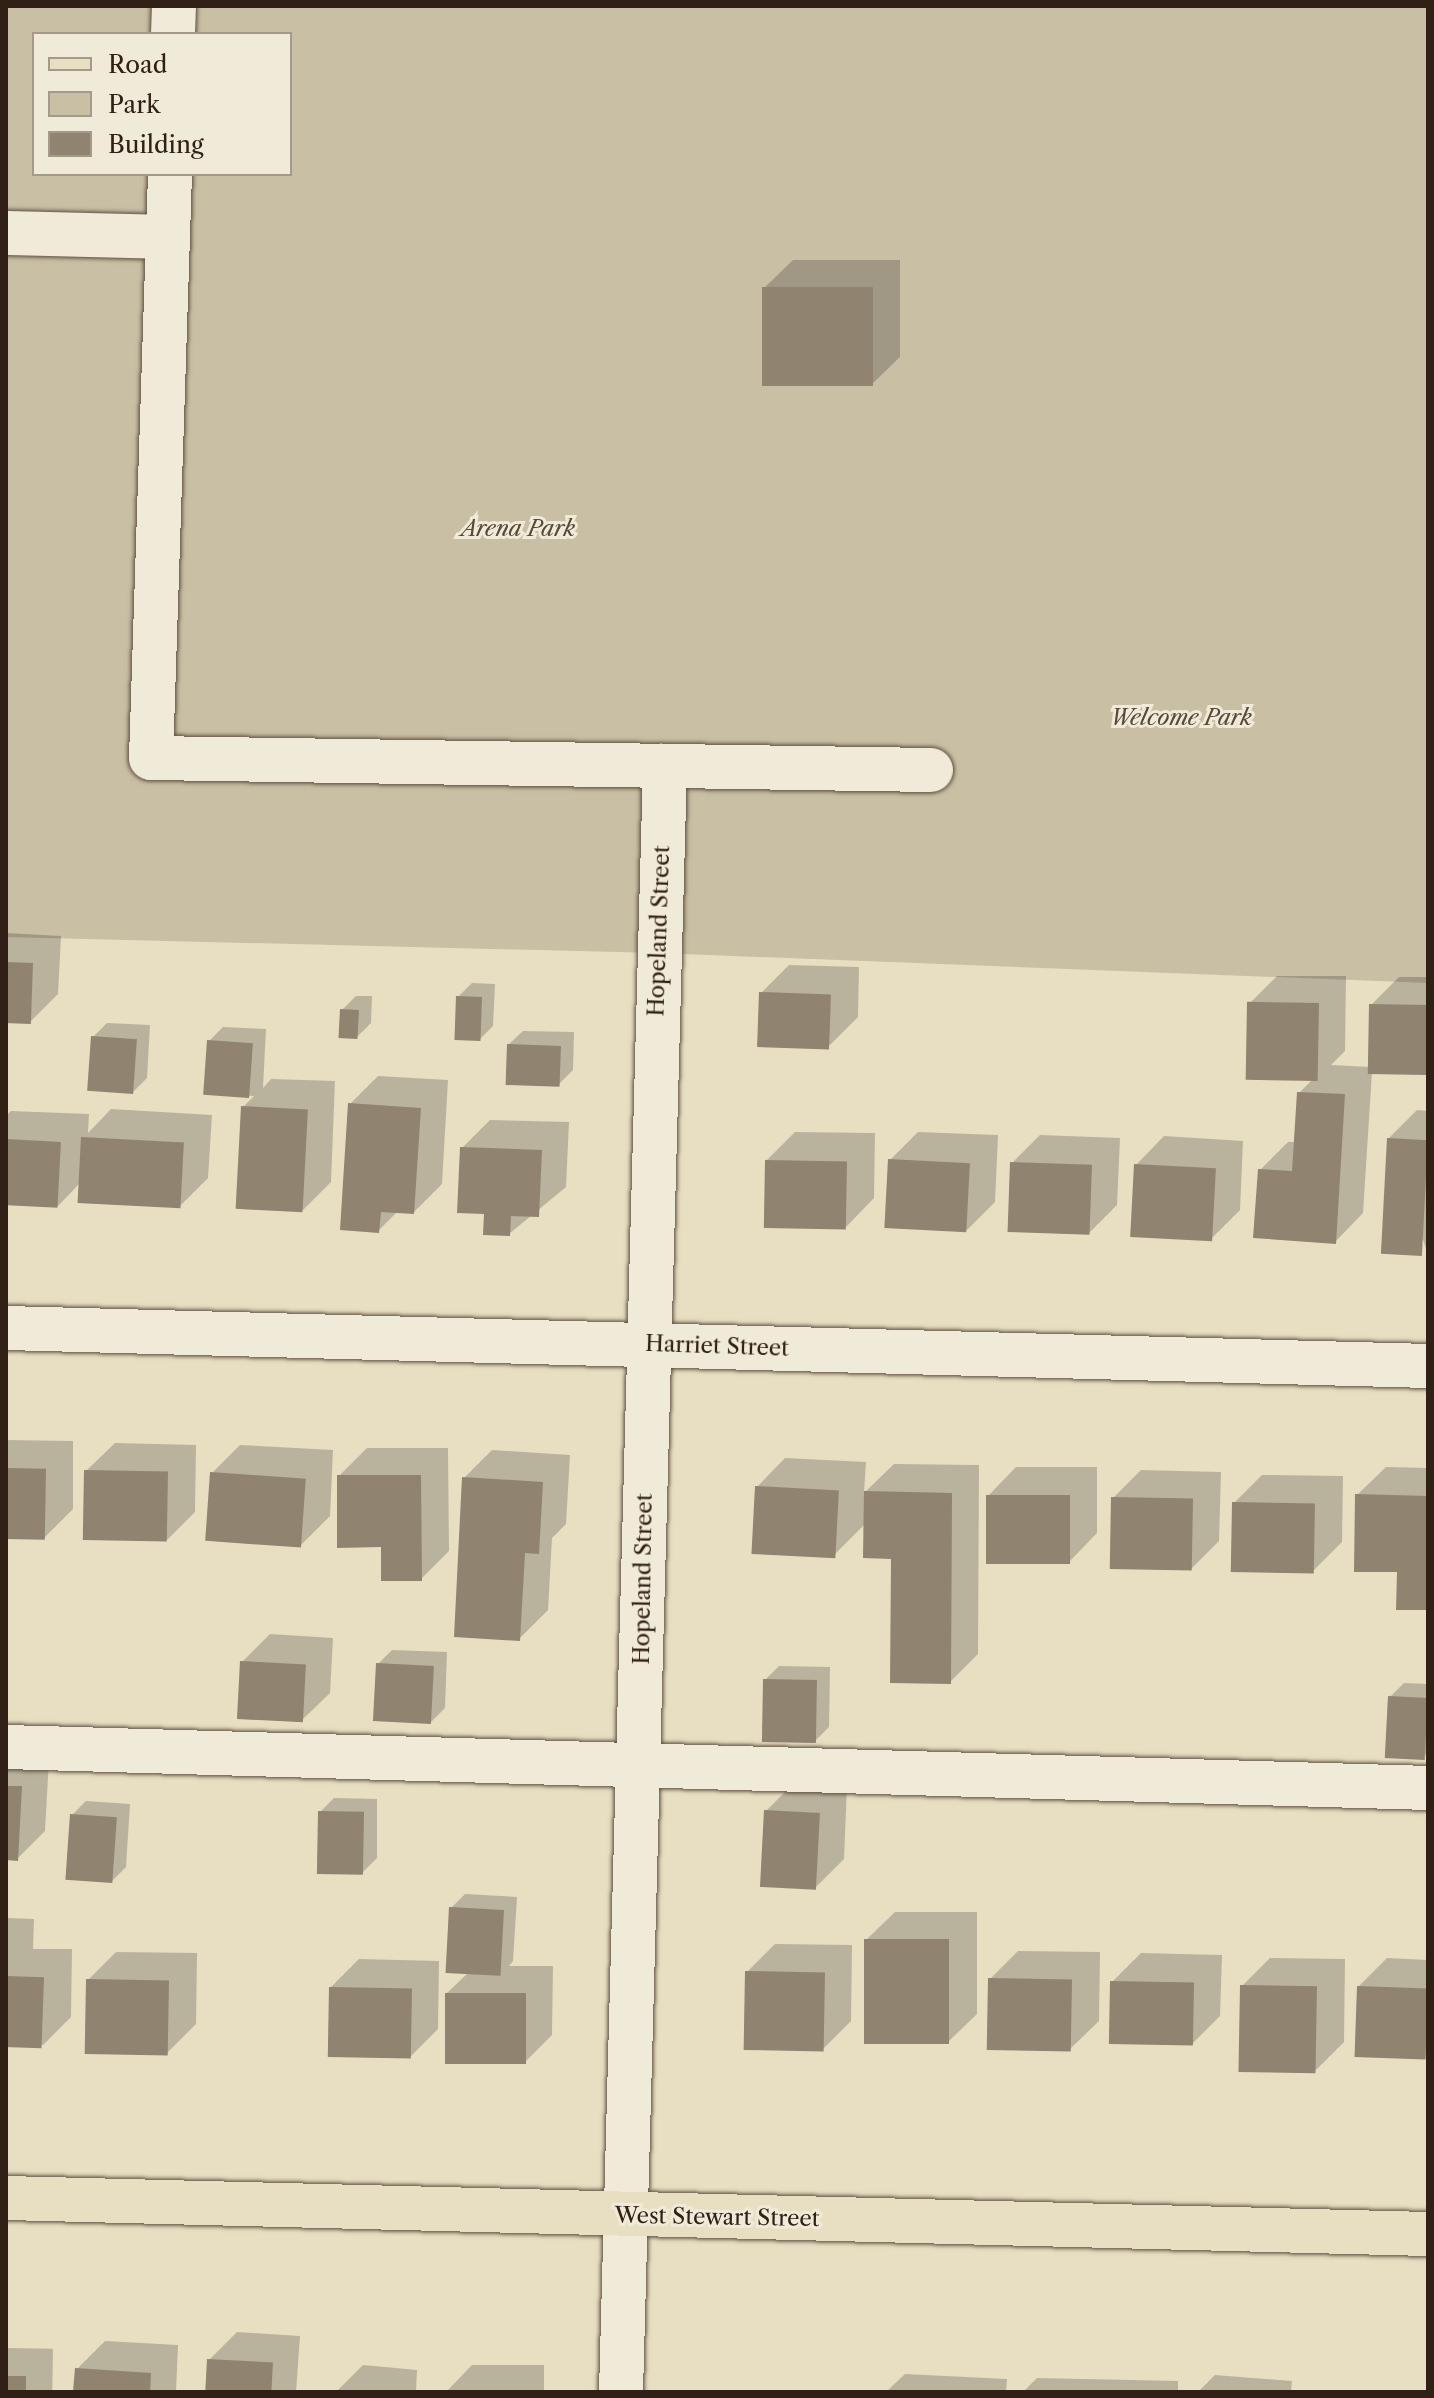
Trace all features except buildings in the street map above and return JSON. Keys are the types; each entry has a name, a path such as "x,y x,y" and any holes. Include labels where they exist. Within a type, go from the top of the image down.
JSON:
{"main road":[{"name":"West Stewart Street","path":"6,2198 1428,2234"}],"street":[{"path":"173,32 174,6"},
{"path":"170,176 151,758 931,770"},
{"path":"6,233 168,237"},
{"name":"Hopeland Street","path":"621,2392 665,766"},
{"name":"Harriet Street","path":"6,1328 1428,1366"},
{"path":"6,1747 1428,1788"}],"green space":[{"name":"Arena Park","path":"6,6 1428,6 1428,983 657,953 6,937"}],"park label":[{"name":"Welcome Park","path":"1181,718"}]}
